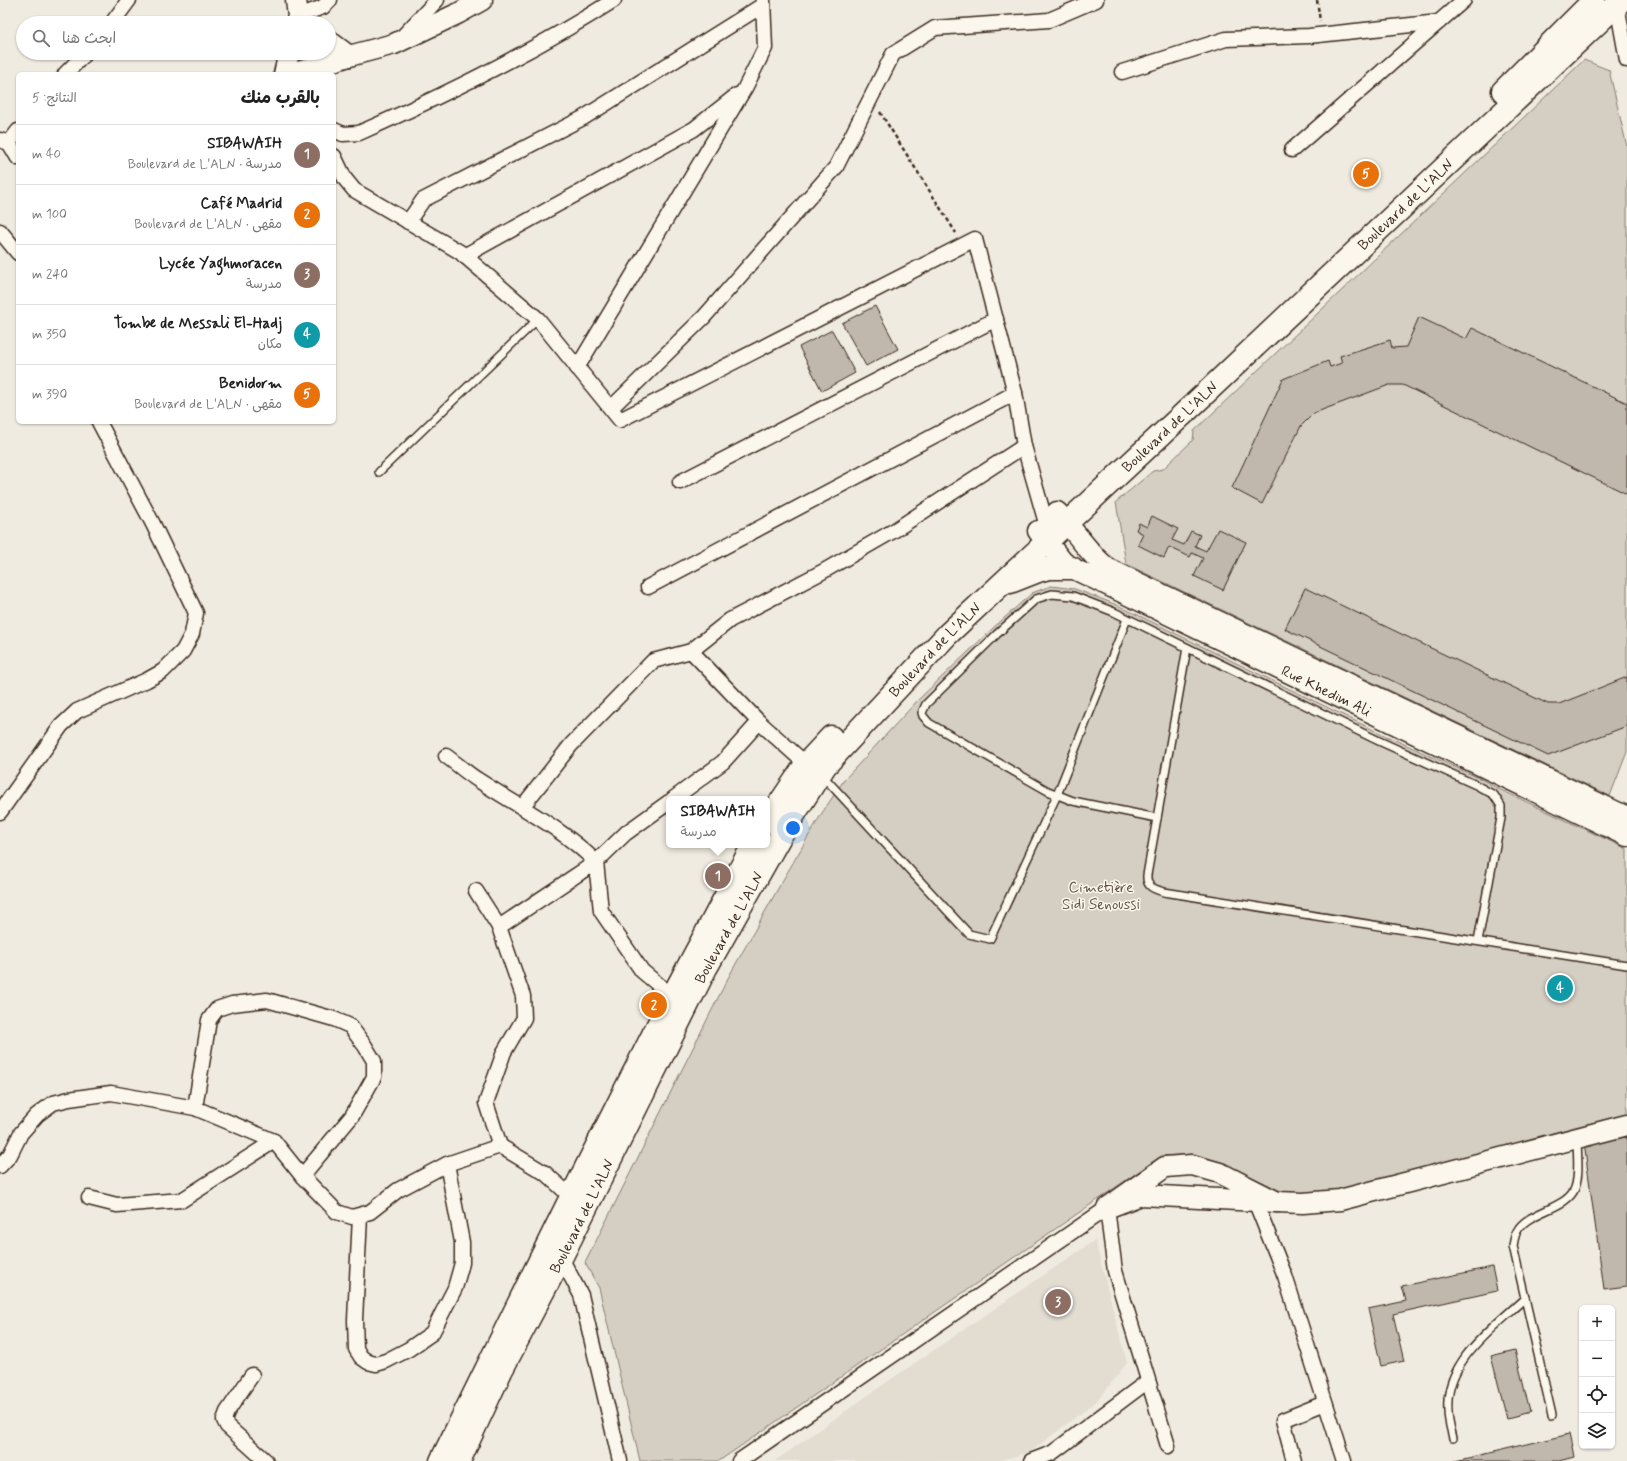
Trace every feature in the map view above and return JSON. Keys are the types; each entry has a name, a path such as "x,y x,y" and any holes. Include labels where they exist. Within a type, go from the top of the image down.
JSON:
{"main road":[{"path":"336,60 394,44 459,13 482,0"},
{"name":"Boulevard de L'ALN","path":"1119,464 1461,134 1594,0"},
{"name":"Boulevard de L'ALN","path":"770,818 929,633 1119,464 1618,2"},
{"path":"336,47 348,56"},
{"path":"291,60 295,72"},
{"path":"298,72 336,60"},
{"name":"Boulevard de L'ALN","path":"813,768 825,766 948,634 998,587 1051,526"},
{"name":"Rue Khedim Ali","path":"1051,526 1057,556 1072,568 1627,836"},
{"name":"Rue Khedim Ali","path":"1051,526 1079,536 1088,551 1106,568 1627,817"},
{"path":"998,587 1049,568 1072,568"},
{"name":"Boulevard de L'ALN","path":"680,1002 706,968 759,874 813,768"},
{"name":"Boulevard de L'ALN","path":"441,1461 578,1202 680,1002 753,848"},
{"path":"1107,1208 1141,1195 1303,1203 1340,1200 1627,1125"},
{"path":"1107,1208 1165,1167 1192,1165 1220,1174 1277,1202"},
{"name":"Boulevard de L'ALN","path":"459,1461 501,1371 561,1258 578,1202"}],"street":[{"path":"117,16 129,0"},
{"path":"299,16 323,7 330,0"},
{"path":"394,44 437,0"},
{"path":"336,131 343,134 359,133 456,88 574,25 614,0"},
{"path":"610,408 704,317 836,167 894,54 935,28 1049,20 1096,0"},
{"path":"1292,150 1464,0"},
{"path":"1618,2 1627,60"},
{"path":"408,222 423,200 582,118 763,3 765,48 745,88 577,368"},
{"path":"1122,72 1226,39 1321,35 1439,22"},
{"path":"67,72 79,60"},
{"path":"464,256 694,129 745,88"},
{"path":"16,133 5,142 16,156"},
{"path":"336,160 345,179 354,190 460,252 538,319 620,420 975,239 1015,393 1024,446 1051,526"},
{"path":"0,231 16,249"},
{"path":"680,482 996,319"},
{"path":"648,587 1015,393"},
{"path":"0,812 61,726 77,710 147,680 163,671 183,651 192,634 196,613 153,524 100,424"},
{"path":"523,806 571,744 653,661 691,651 730,620 822,572 895,530 1024,446"},
{"path":"691,651 759,722 813,768"},
{"path":"677,796 723,762 759,722"},
{"path":"446,756 477,779 523,806 583,849 596,862 601,911 642,971 680,1002"},
{"path":"499,926 596,862 626,833 666,804"},
{"path":"476,891 499,926 523,996 524,1018 504,1052 486,1103 500,1146 545,1173 578,1202"},
{"path":"195,1108 209,1020 217,1009 232,1004 267,1000 334,1019 350,1026 366,1046 374,1062 374,1077 352,1116 302,1176"},
{"path":"0,1166 10,1156 21,1133 37,1115 53,1103 69,1099 111,1093 195,1108 274,1142 302,1176 337,1212 352,1217 370,1212 398,1190 448,1164 500,1146"},
{"path":"89,1198 117,1205 182,1200 274,1142"},
{"path":"360,1216 355,1320 356,1349 361,1357 368,1362 376,1364 386,1361 409,1349 432,1333 456,1288 462,1263 462,1242 448,1164"},
{"path":"1255,1201 1284,1276 1344,1461"},
{"path":"739,1461 1107,1208 1114,1271 1168,1446"},
{"path":"561,1258 581,1295 620,1461"},
{"path":"252,1375 227,1412 224,1420 227,1426 266,1461"},
{"path":"1034,1460 1052,1453 1148,1381"},
{"path":"1294,1461 1283,1420 1325,1403"}],"lane":[{"path":"379,472 538,319"},
{"path":"1157,818 1073,801 1048,792 929,723 923,716 924,708 926,704 1036,599 1052,594 1073,596 1127,619 1379,741 1476,785 1494,795 1501,806 1501,818 1478,941"},
{"path":"813,768 969,934 990,938 1057,795 1127,619"},
{"path":"1187,648 1147,875 1147,881 1151,888 1172,894 1627,965"},
{"path":"1552,1415 1513,1246 1515,1236 1519,1228 1526,1221 1571,1195 1575,1188 1577,1179 1577,1138"},
{"path":"1453,1438 1448,1411 1449,1395 1454,1377 1464,1358 1480,1339 1525,1298"}],"path":[{"path":"1317,0 1321,35"},
{"path":"871,98 964,245"}],"shaded area":[{"path":"1095,1240 1127,1363 1098,1400 1030,1452 998,1461 775,1461 884,1384"}],"green space":[{"path":"1584,60 1609,70 1627,147 1627,752 1610,796 1126,564 1116,502 1153,471 1163,469 1193,440 1194,431"},
{"name":"Cimetière Sidi Senoussi","path":"1051,586 1075,589 1117,605 1382,734 1479,778 1499,789 1627,849 1627,1115 1338,1190 1303,1193 1283,1192 1224,1163 1194,1154 1161,1156 719,1461 640,1461 599,1288 585,1263 728,978 822,813 844,780 919,699 992,629 1032,593"}],"building":[{"path":"875,306 898,349 866,366 842,323"},
{"path":"1419,317 1466,339 1472,328 1627,403 1627,494 1403,385 1389,385 1314,413 1301,426 1262,504 1232,488 1283,379 1328,361 1330,367 1342,363 1340,356 1390,340 1392,348 1406,347"},
{"path":"832,330 855,373 822,391 799,347"},
{"path":"1152,516 1178,529 1172,540 1184,545 1191,531 1200,535 1195,546 1206,551 1218,529 1246,542 1223,590 1194,576 1203,558 1192,553 1190,557 1169,547 1164,558 1138,545 1143,534 1136,530 1139,523 1147,527"},
{"path":"1305,588 1548,704 1559,704 1627,677 1627,726 1548,756 1285,629"},
{"path":"1627,1137 1627,1286 1604,1289 1584,1143"},
{"path":"1492,1267 1497,1291 1393,1314 1404,1361 1381,1366 1368,1309 1406,1301 1402,1286"},
{"path":"1515,1350 1530,1412 1507,1418 1491,1356"},
{"path":"1570,1434 1575,1457 1560,1461 1455,1461"}],"place":[{"name":"Benidorm","path":"1366,174"},
{"name":"SIBAWAIH","path":"718,876"},
{"name":"Tombe de Messali El-Hadj","path":"1560,988"},
{"name":"Café Madrid","path":"654,1005"},
{"name":"Lycée Yaghmoracen","path":"1058,1302"}]}
